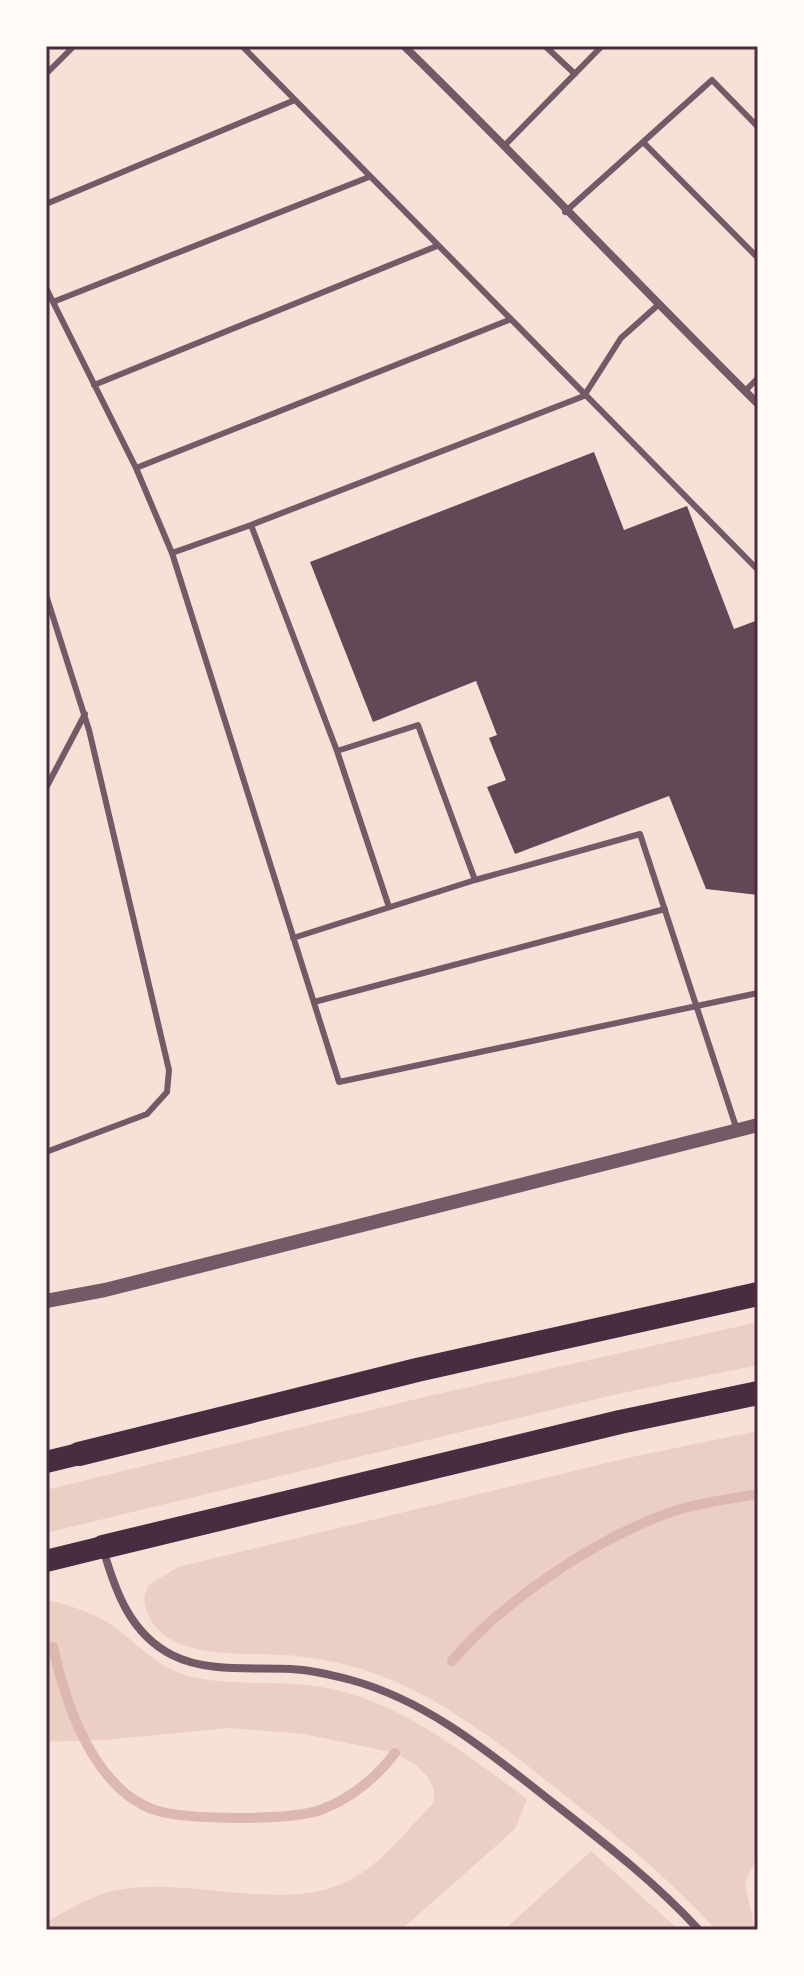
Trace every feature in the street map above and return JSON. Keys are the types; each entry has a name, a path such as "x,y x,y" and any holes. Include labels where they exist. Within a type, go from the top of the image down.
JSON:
{"highway":[{"path":"46,1462 417,1370 758,1294"},
{"path":"46,1561 620,1422 758,1393"}],"street":[{"path":"404,46 758,404"},
{"path":"46,1301 120,1286 758,1125"},
{"path":"103,1547 122,1604 139,1628 162,1649 207,1665 330,1675 378,1689 419,1708 480,1747 600,1840 699,1930"}],"lane":[{"path":"46,74 74,46"},
{"path":"242,46 758,570"},
{"path":"545,46 575,74"},
{"path":"505,145 602,46"},
{"path":"565,212 712,80 758,127"},
{"path":"46,204 295,100"},
{"path":"643,142 758,258"},
{"path":"53,302 369,177"},
{"path":"94,385 437,246"},
{"path":"46,288 136,468 172,553 339,1082 758,993"},
{"path":"172,553 584,396 621,338 658,305"},
{"path":"136,468 509,320"},
{"path":"745,391 758,378"},
{"path":"251,525 337,751 389,907"},
{"path":"46,595 85,714 169,1070 167,1092 147,1114 46,1152"},
{"path":"46,788 85,714"},
{"path":"337,751 418,725 475,880"},
{"path":"293,938 475,880 640,834 737,1130"},
{"path":"314,1002 665,909"}],"shaded area":[{"path":"758,1322 758,1365 613,1395 46,1533 46,1490 424,1397"},
{"path":"758,1431 758,1855 745,1883 755,1930 716,1930 625,1844 495,1741 445,1707 391,1680 329,1661 296,1656 212,1652 191,1647 172,1640 157,1629 147,1612 144,1601 150,1584 178,1567 627,1458"},
{"path":"46,1602 80,1609 104,1621 158,1662 185,1675 230,1682 307,1685 338,1690 396,1712 450,1744 527,1799 515,1829 401,1930 46,1930 46,1922 90,1899 118,1890 176,1887 266,1895 322,1890 348,1881 372,1865 434,1802 434,1790 428,1777 416,1765 395,1753 304,1734 230,1728 104,1740 46,1742"},
{"path":"591,1851 679,1930 504,1930"}],"building":[{"path":"594,452 624,530 687,506 734,629 758,620 758,895 706,889 669,796 515,854 487,787 506,780 489,738 497,735 476,681 373,722 310,562"}],"waterway":[{"path":"452,1661 498,1615 525,1594 615,1537 674,1511 758,1494"},
{"path":"53,1647 70,1707 99,1764 126,1794 158,1811 241,1818 309,1813 354,1793 372,1779 395,1753"}]}
